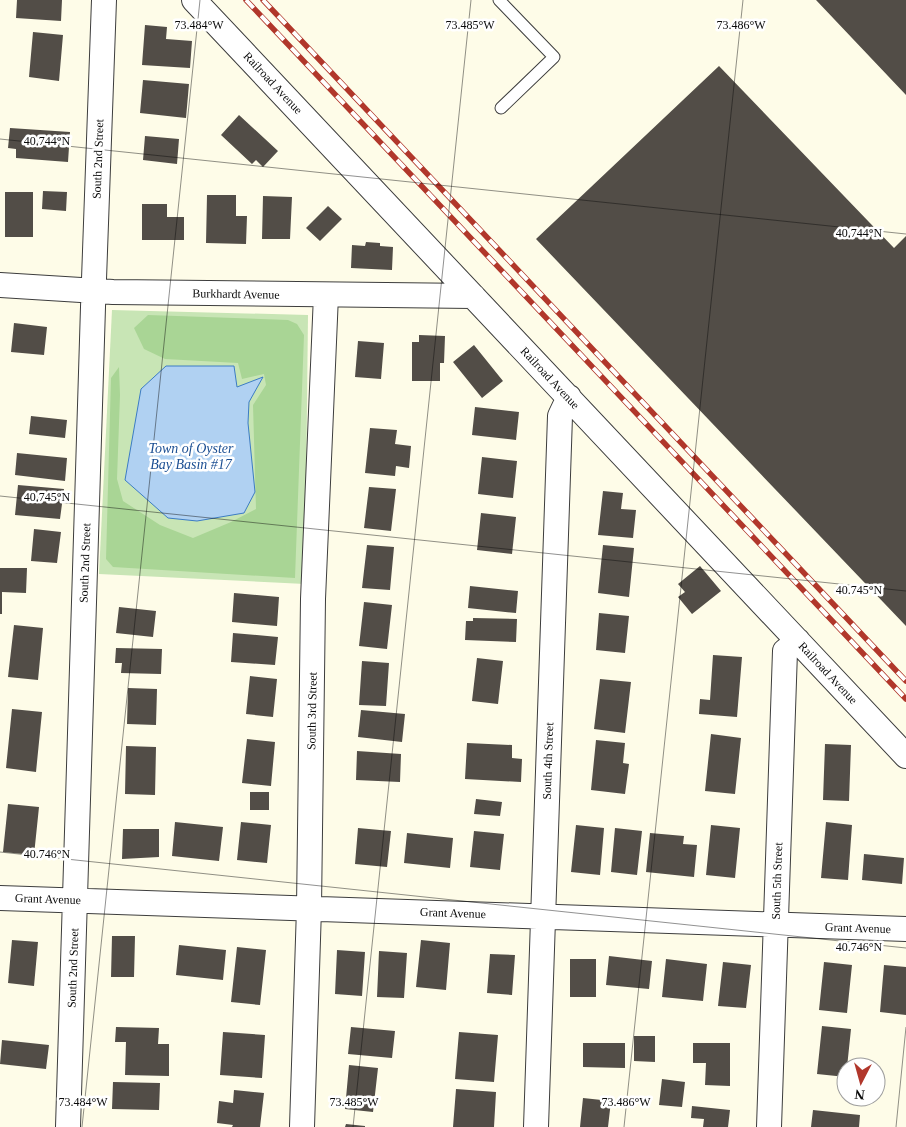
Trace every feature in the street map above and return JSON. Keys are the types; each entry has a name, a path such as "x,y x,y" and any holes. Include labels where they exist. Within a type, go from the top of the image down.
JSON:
{"street":[{"name":"South 2nd Street","path":"68,1127 93,291 104,0"},
{"name":"Railroad Avenue","path":"194,0 906,756"},
{"name":"Burkhardt Avenue","path":"0,285 93,291 473,296"},
{"name":"South 3rd Street","path":"302,1127 309,908 313,599 326,295"},
{"name":"South 4th Street","path":"536,1127 560,416 569,398"},
{"name":"South 5th Street","path":"769,1127 785,651 798,641"},
{"name":"Grant Avenue","path":"0,898 906,929"}],"lane":[{"path":"500,0 554,57 501,108"}],"green space":[{"path":"112,310 308,315 305,584 99,574"},
{"path":"148,315 288,320 297,324 304,335 295,578 113,567 106,559 111,378 119,367 117,479 123,501 160,525 193,538 256,509 253,405 266,385 264,374 242,379 238,363 165,359 144,349 134,328"}],"water":[{"name":"Town of Oyster Bay Basin #17","path":"166,366 234,366 237,387 263,377 249,402 248,423 255,492 244,513 197,521 168,518 125,480 141,389"}],"building":[{"path":"17,0 62,0 61,21 16,18"},
{"path":"816,0 906,0 906,95"},
{"path":"145,25 167,27 166,39 192,41 190,68 142,65"},
{"path":"33,32 63,35 59,81 29,77"},
{"path":"719,66 894,248 906,236 906,626 536,239"},
{"path":"143,80 189,84 186,118 140,113"},
{"path":"239,115 278,151 263,167 256,160 252,164 221,135"},
{"path":"10,128 70,132 68,162 16,158 16,149 8,148"},
{"path":"145,136 179,139 177,164 143,160"},
{"path":"43,191 67,192 66,211 42,209"},
{"path":"5,192 33,192 33,237 5,237"},
{"path":"207,195 236,195 236,216 247,216 246,244 206,243"},
{"path":"263,196 292,197 290,239 262,239"},
{"path":"142,204 167,204 167,217 184,217 184,240 142,240"},
{"path":"328,206 342,219 320,241 306,228"},
{"path":"366,242 380,243 380,246 393,247 392,270 351,268 352,245 365,246"},
{"path":"14,323 47,327 44,355 11,352"},
{"path":"419,335 445,336 444,363 440,363 440,381 412,381 412,342 419,342"},
{"path":"358,341 384,343 381,379 355,377"},
{"path":"474,345 503,381 482,398 453,362"},
{"path":"475,407 519,412 516,440 472,435"},
{"path":"31,416 67,420 65,438 29,434"},
{"path":"370,428 397,430 395,444 411,446 409,468 396,466 395,476 365,473"},
{"path":"17,453 67,458 65,481 15,475"},
{"path":"482,457 517,461 513,498 478,494"},
{"path":"18,485 64,489 60,519 15,515"},
{"path":"369,487 396,489 391,531 364,528"},
{"path":"603,491 623,493 621,509 636,510 633,538 598,535"},
{"path":"481,513 516,517 512,554 477,550"},
{"path":"34,529 61,532 57,563 31,561"},
{"path":"367,545 394,547 390,590 362,588"},
{"path":"603,545 634,548 629,597 598,593"},
{"path":"700,566 721,591 692,614 678,597 685,592 678,584"},
{"path":"0,568 27,568 26,593 2,592 2,614 0,614"},
{"path":"470,586 518,591 516,613 468,608"},
{"path":"234,593 279,597 277,626 232,622"},
{"path":"364,602 392,605 387,649 359,646"},
{"path":"119,607 156,611 153,637 116,633"},
{"path":"599,613 629,616 625,653 596,650"},
{"path":"473,618 517,619 516,642 465,640 466,621 473,621"},
{"path":"14,625 43,628 38,680 8,677"},
{"path":"233,633 278,637 275,665 231,662"},
{"path":"116,648 162,649 161,674 121,673 122,663 115,663"},
{"path":"713,655 742,657 737,717 699,714 700,699 710,700"},
{"path":"477,658 503,661 498,704 472,701"},
{"path":"362,661 389,663 386,706 359,705"},
{"path":"250,676 277,679 273,717 246,714"},
{"path":"600,679 631,682 625,733 594,729"},
{"path":"128,688 157,689 156,725 127,724"},
{"path":"12,709 42,712 36,772 6,768"},
{"path":"361,710 405,714 402,742 358,737"},
{"path":"711,734 741,738 735,794 705,791"},
{"path":"247,739 275,742 271,786 242,783"},
{"path":"596,740 625,743 623,763 629,764 625,794 591,790"},
{"path":"467,743 512,745 512,758 522,759 521,782 465,779"},
{"path":"825,744 851,745 849,801 823,800"},
{"path":"126,746 156,747 155,795 125,794"},
{"path":"357,751 401,754 400,782 356,780"},
{"path":"250,792 269,792 269,810 250,810"},
{"path":"476,799 502,802 500,816 474,814"},
{"path":"8,804 39,807 34,855 3,852"},
{"path":"175,822 223,827 219,861 172,856"},
{"path":"241,822 271,825 267,863 237,860"},
{"path":"826,822 852,825 848,880 821,878"},
{"path":"576,825 604,828 600,875 571,872"},
{"path":"711,825 740,828 735,878 706,875"},
{"path":"358,828 391,831 387,867 355,864"},
{"path":"615,828 642,831 637,875 611,872"},
{"path":"123,829 159,829 159,857 122,859"},
{"path":"474,831 504,834 500,870 470,867"},
{"path":"407,833 453,838 450,868 404,863"},
{"path":"650,833 684,836 683,844 697,845 694,877 646,872"},
{"path":"864,854 904,858 902,884 862,880"},
{"path":"112,936 135,936 134,977 111,977"},
{"path":"12,940 38,942 34,986 8,983"},
{"path":"421,940 450,943 446,990 416,987"},
{"path":"179,945 226,950 223,980 176,975"},
{"path":"237,947 266,950 260,1005 231,1002"},
{"path":"337,950 365,952 362,996 335,994"},
{"path":"379,951 407,953 404,998 377,997"},
{"path":"490,954 515,955 512,995 487,993"},
{"path":"609,956 652,961 649,989 606,985"},
{"path":"570,959 596,959 596,997 570,997"},
{"path":"666,959 707,964 703,1001 662,997"},
{"path":"723,962 751,965 746,1008 718,1006"},
{"path":"824,962 852,965 847,1013 819,1010"},
{"path":"884,965 906,967 906,1015 880,1012"},
{"path":"822,1026 851,1029 848,1057 836,1057 836,1076 817,1074"},
{"path":"116,1027 159,1028 158,1044 169,1044 169,1076 125,1075 126,1042 115,1042"},
{"path":"351,1027 395,1031 392,1058 348,1054"},
{"path":"223,1032 265,1035 262,1078 220,1075"},
{"path":"459,1032 498,1035 494,1082 455,1079"},
{"path":"634,1036 655,1036 655,1062 634,1061"},
{"path":"2,1040 49,1045 46,1069 0,1064"},
{"path":"583,1043 625,1043 625,1068 583,1067"},
{"path":"693,1043 730,1043 730,1086 705,1085 706,1063 693,1063"},
{"path":"349,1065 378,1068 373,1112 345,1109"},
{"path":"662,1079 685,1082 682,1107 659,1105"},
{"path":"113,1082 160,1083 159,1110 112,1109"},
{"path":"456,1089 496,1092 494,1127 453,1127"},
{"path":"234,1090 264,1093 260,1127 232,1127 233,1125 217,1123 219,1101 233,1103"},
{"path":"583,1098 611,1101 608,1127 580,1127"},
{"path":"692,1106 730,1110 728,1127 703,1127 704,1119 691,1118"},
{"path":"813,1110 860,1115 859,1127 811,1127"},
{"path":"346,1124 365,1126 365,1127 345,1127"}],"railway":[{"path":"246,0 906,699"},
{"path":"263,0 906,681"}]}
